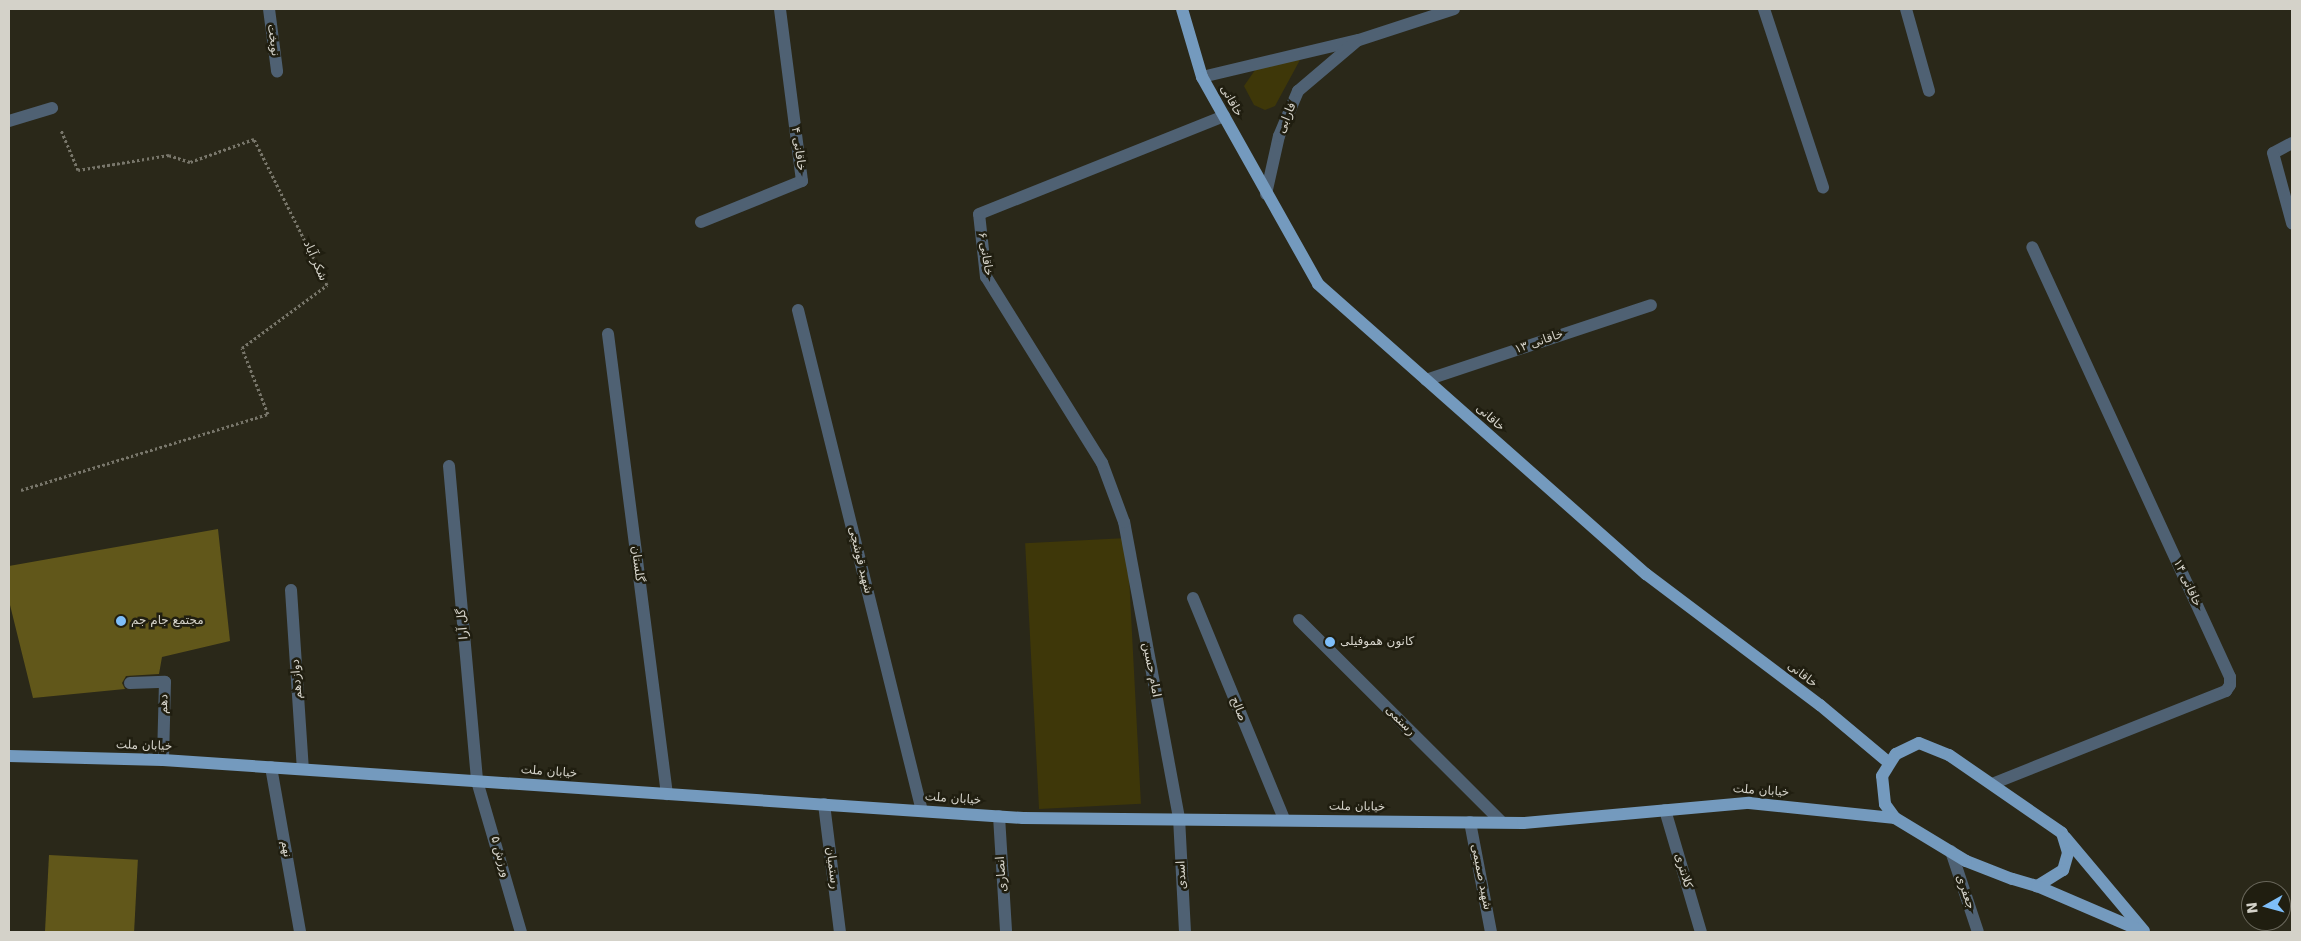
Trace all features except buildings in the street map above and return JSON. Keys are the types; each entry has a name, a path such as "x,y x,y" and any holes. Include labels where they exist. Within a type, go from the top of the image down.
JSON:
{"main road":[{"name":"خاقانی","path":"1182,9 1202,77 1318,284 1646,574 1820,705 1888,762"},
{"path":"1929,746 1992,784 2062,833 2145,932 2037,886 1966,861 1895,818 1881,788 1888,762 1907,747 1929,746"},
{"name":"خیابان ملت","path":"9,756 164,760 999,816 1502,822 1748,802 1895,818"},
{"path":"2037,886 2063,870 2068,853 2062,833"}],"street":[{"name":"نوبخت","path":"269,9 277,71"},
{"name":"خاقانی ۴","path":"702,222 802,181 780,9"},
{"name":"فارابی","path":"1202,77 1359,40 1454,9"},
{"path":"1764,9 1823,187"},
{"path":"1906,9 1929,91"},
{"name":"فارابی","path":"1266,194 1279,136 1298,91 1359,40"},
{"path":"9,121 52,108"},
{"name":"خاقانی ۶","path":"1124,522 1102,462 986,277 979,214 1224,116"},
{"path":"2292,142 2273,153 2292,223"},
{"name":"خاقانی ۱۴","path":"1992,784 2226,691 2230,685 2230,677 2032,247"},
{"name":"خاقانی ۱۳","path":"1426,380 1651,305"},
{"name":"شهید قوشچی","path":"798,310 922,811"},
{"name":"گلستان","path":"608,334 667,794"},
{"name":"گل آرا","path":"449,466 477,781"},
{"name":"امام حسین","path":"1124,522 1179,818"},
{"name":"دوازدهم","path":"291,590 303,769"},
{"name":"صالح","path":"1193,598 1284,819"},
{"name":"رستمی","path":"1298,620 1502,822"},
{"name":"دهم","path":"130,684 165,682 164,760"},
{"name":"نهم","path":"271,767 300,932"},
{"name":"ورزش ۵","path":"477,781 522,932"},
{"name":"رستمیان","path":"824,804 840,932"},
{"name":"کلانتری","path":"1665,810 1701,932"},
{"name":"انصاری","path":"999,816 1006,932"},
{"name":"اسدی","path":"1179,818 1185,932"},
{"name":"شهید صمیمی","path":"1470,822 1491,932"},
{"name":"جعفری","path":"1951,851 1978,932"}],"path":[{"name":"شکر آباد","path":"22,490 268,414 242,348 326,285 254,139 190,162 169,155 78,170 52,108"}],"shaded area":[{"path":"1301,58 1275,106 1265,110 1254,105 1244,86 1255,70"},
{"path":"1127,538 1141,804 1039,809 1025,543"}],"place":[{"name":"مجتمع جام جم","path":"121,621"},
{"name":"کانون هموفیلی","path":"1330,642"}]}
